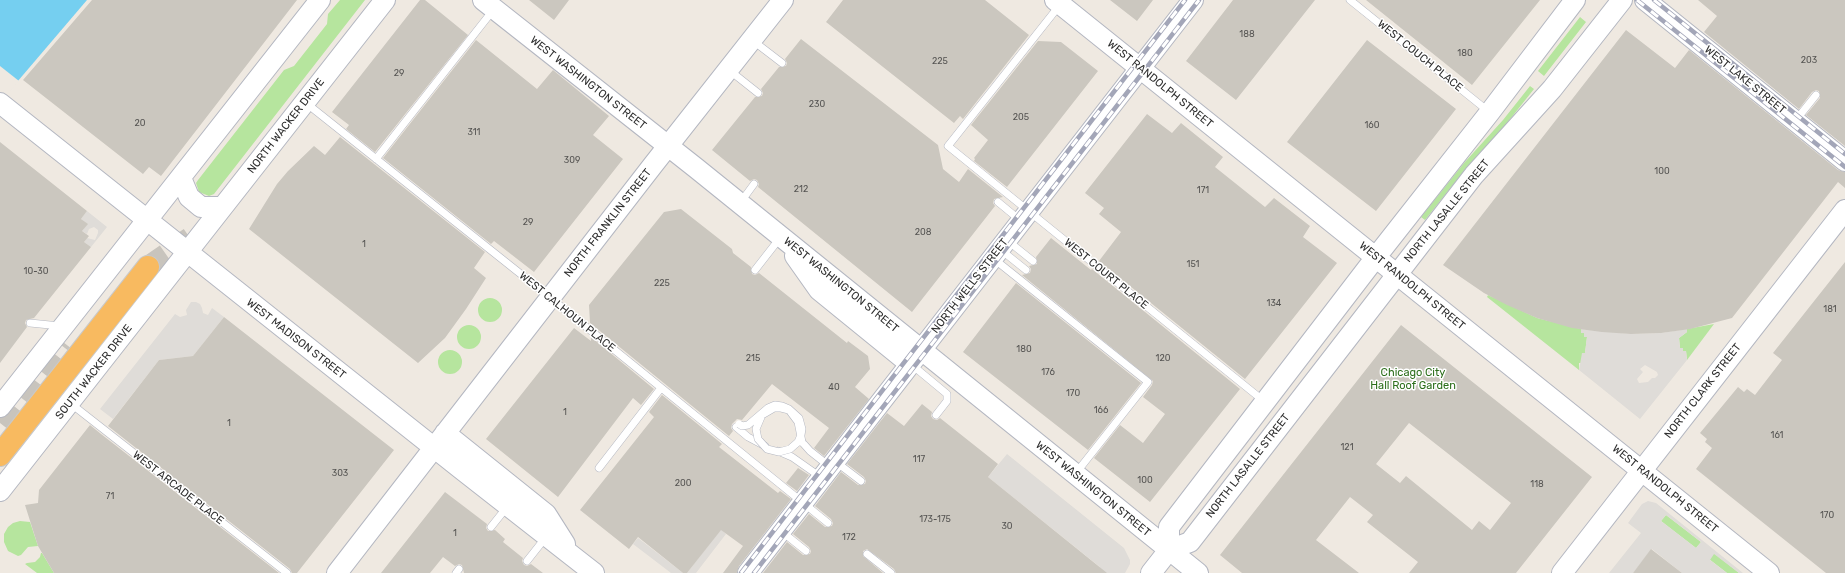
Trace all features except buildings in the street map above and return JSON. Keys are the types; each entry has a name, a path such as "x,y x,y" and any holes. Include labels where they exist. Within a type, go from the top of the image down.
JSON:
{"highway":[{"path":"0,455 148,266"}],"main road":[{"path":"0,408 320,0"},
{"name":"NORTH WACKER DRIVE","path":"188,252 385,0"},
{"name":"NORTH WELLS STREET","path":"748,573 1193,0"},
{"path":"1151,573 1169,550 1169,527 1376,256 1490,112 1575,0"},
{"name":"NORTH LASALLE STREET","path":"1169,550 1190,542 1474,175 1552,89 1622,0"},
{"name":"WEST LAKE STREET","path":"1645,0 1796,120 1845,161"},
{"name":"WEST WASHINGTON STREET","path":"488,4 781,236 916,357 1076,474 1198,573"},
{"name":"NORTH FRANKLIN STREET","path":"337,573 550,297 752,40 777,4"},
{"name":"WEST RANDOLPH STREET","path":"1063,5 1769,573"},
{"name":"WEST MADISON STREET","path":"4,106 188,252 439,440 508,506 594,573"},
{"path":"181,178 189,197 201,207 222,207"},
{"name":"NORTH CLARK STREET","path":"1562,573 1845,210"},
{"name":"SOUTH WACKER DRIVE","path":"0,491 188,252"},
{"path":"439,440 546,514 574,557"}],"lane":[{"name":"WEST COUCH PLACE","path":"1350,0 1490,112"},
{"path":"376,159 488,4"},
{"name":"WEST COURT PLACE","path":"1063,5 948,146 1025,216 1265,402"},
{"path":"752,40 782,64"},
{"path":"729,69 758,93"},
{"path":"1796,120 1816,95"},
{"name":"WEST CALHOUN PLACE","path":"305,102 550,297 828,523"},
{"path":"740,203 754,184"},
{"path":"998,202 1025,216"},
{"path":"755,270 781,236"},
{"path":"999,249 1033,261"},
{"path":"999,249 1026,270"},
{"path":"999,249 1148,382 1076,474"},
{"path":"30,323 64,326"},
{"path":"916,357 947,394 947,401 936,415"},
{"path":"599,468 661,388"},
{"name":"WEST ARCADE PLACE","path":"70,402 287,573"},
{"path":"829,469 802,442 801,435 800,428 798,422 789,410 774,408 762,415 756,429 758,439 767,449 779,452 790,449 798,442 801,435 802,429 799,418 789,409 775,405 768,408 748,425 738,426 757,443 792,457 861,481"},
{"path":"491,527 508,506"},
{"path":"781,531 806,551"},
{"path":"527,561 547,536"},
{"path":"867,554 891,573"}],"green space":[{"path":"340,0 365,0 214,194 209,196 199,192 196,183 198,180 284,70 294,66 327,24 328,14"},
{"path":"1580,17 1586,22 1544,76 1538,71"},
{"path":"1530,86 1534,89 1507,123 1468,166 1425,220 1421,217 1464,163 1503,120"},
{"path":"1488,295 1537,318 1581,329 1587,337 1585,353 1581,363 1579,363 1579,370 1487,297"},
{"path":"490,298 499,301 502,310 499,319 490,322 481,319 478,310 481,301"},
{"path":"1714,324 1687,360 1686,351 1683,351 1680,348 1679,338 1687,332 1687,329"},
{"path":"469,325 478,328 481,337 478,346 469,349 460,346 457,337 460,328"},
{"path":"450,350 459,353 462,362 459,371 450,374 441,371 438,362 441,353"},
{"path":"1666,515 1701,542 1696,548 1661,521"},
{"path":"20,521 30,522 38,546 28,547 21,555 18,556 8,551 4,542 4,534 8,527 13,523"},
{"path":"41,553 54,573 37,573 25,564 35,562 40,557"},
{"path":"1714,553 1739,573 1727,573 1709,559"}],"shaded area":[{"path":"87,211 107,227 91,247 84,242 87,238 95,240 98,230 94,227 89,229 87,234 82,231 87,224 81,219"},
{"path":"191,302 200,304 203,313 208,315 212,308 224,317 193,356 159,360 113,419 100,409 175,314 180,317 187,315 186,310"},
{"path":"1581,329 1631,334 1661,333 1687,329 1687,332 1679,338 1680,348 1683,348 1683,351 1686,351 1687,360 1640,419 1579,370 1582,353 1585,353 1587,337 1584,337 1584,333 1581,333","holes":["1645,365 1657,372 1658,375 1648,382 1639,383 1637,379 1643,372 1640,369"]},
{"path":"1007,454 1124,548 1130,560 1130,564 1125,573 1095,573 1100,567 988,477"},
{"path":"1648,501 1656,503 1743,573 1739,573 1714,554 1710,560 1727,573 1682,573 1652,549 1633,573 1609,573 1641,533 1628,523 1642,504","holes":["1666,515 1701,542 1696,548 1661,521"]},
{"path":"721,529 726,534 696,573 687,573"},
{"path":"638,538 683,573 671,573 633,544"}],"water":[{"path":"0,0 87,0 0,102"}],"pier":[{"path":"0,66 19,81 0,104"}],"tunnel":[{"path":"148,267 190,238"},
{"path":"0,423 63,342"}],"railway":[{"path":"741,573 1185,0"},
{"path":"754,573 1199,0"},
{"path":"1637,0 1845,167"},
{"path":"1654,0 1845,154"}],"park label":[{"name":"Chicago City Hall Roof Garden","path":"1413,379"}]}
